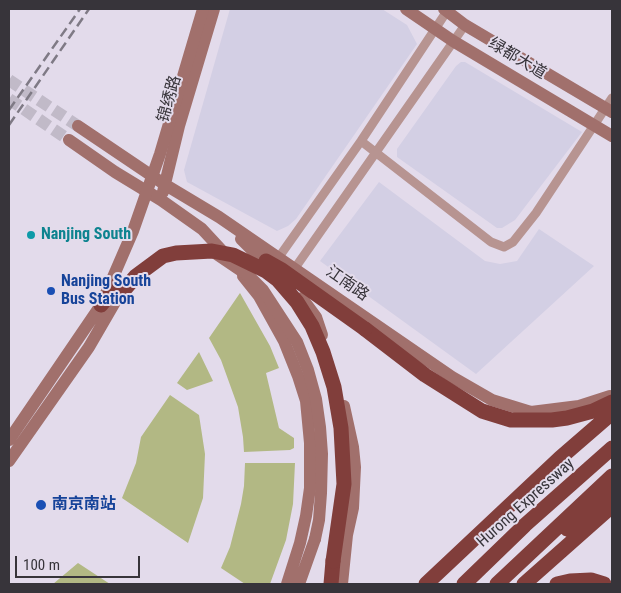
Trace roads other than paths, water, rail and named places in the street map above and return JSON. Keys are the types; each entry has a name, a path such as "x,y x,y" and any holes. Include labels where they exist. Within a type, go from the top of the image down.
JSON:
{"highway":[{"path":"102,305 140,262 163,249 196,241 212,241 255,255 282,270 425,374 482,412 512,420 552,420 593,411 612,402"},
{"path":"163,249 206,251 233,255 250,262 278,280 297,302 312,326 323,352 334,387 343,452 344,484 331,584"},
{"path":"118,297 136,276 163,256 206,251"},
{"path":"118,297 128,274"},
{"path":"426,584 560,458 612,413"},
{"name":"Hurong Expressway","path":"464,584 525,525 612,448"},
{"path":"497,584 612,476"},
{"path":"513,569 612,494"},
{"path":"524,584 612,506"},
{"path":"557,584 590,580 604,584"}],"street":[{"path":"9,440 102,305 133,231 160,154 204,9"},
{"name":"锦绣路","path":"161,200 179,126 214,9"},
{"name":"绿都大道","path":"406,9 453,41 612,136"},
{"path":"279,257 361,142 436,30 454,14"},
{"path":"296,268 453,41 454,14"},
{"name":"绿都大道","path":"454,14 610,106"},
{"path":"361,142 491,242 504,247 513,242 536,213 595,125 610,106"},
{"name":"江南路","path":"78,126 164,184 219,217 296,268 452,377 492,400 531,412 579,406 612,395"},
{"path":"69,140 202,229 220,246 258,296 284,341 306,401 310,443 310,488 306,516 287,584"},
{"path":"219,217 275,272 297,290 316,317 336,374 353,447 355,467 353,508 347,535 342,584"},
{"path":"206,251 249,276 263,290 297,342 308,370 316,399 320,427 322,454 321,493 319,520 299,584"},
{"path":"9,461 89,347 118,297"}],"tunnel":[{"path":"9,80 78,126"},
{"path":"9,99 69,140"}],"railway":[{"path":"9,110 80,9"},
{"path":"9,125 89,9"}],"place":[{"name":"Nanjing South","path":"31,235"},
{"name":"Nanjing South Bus Station","path":"51,291"},
{"name":"南京南站","path":"41,505"}]}
